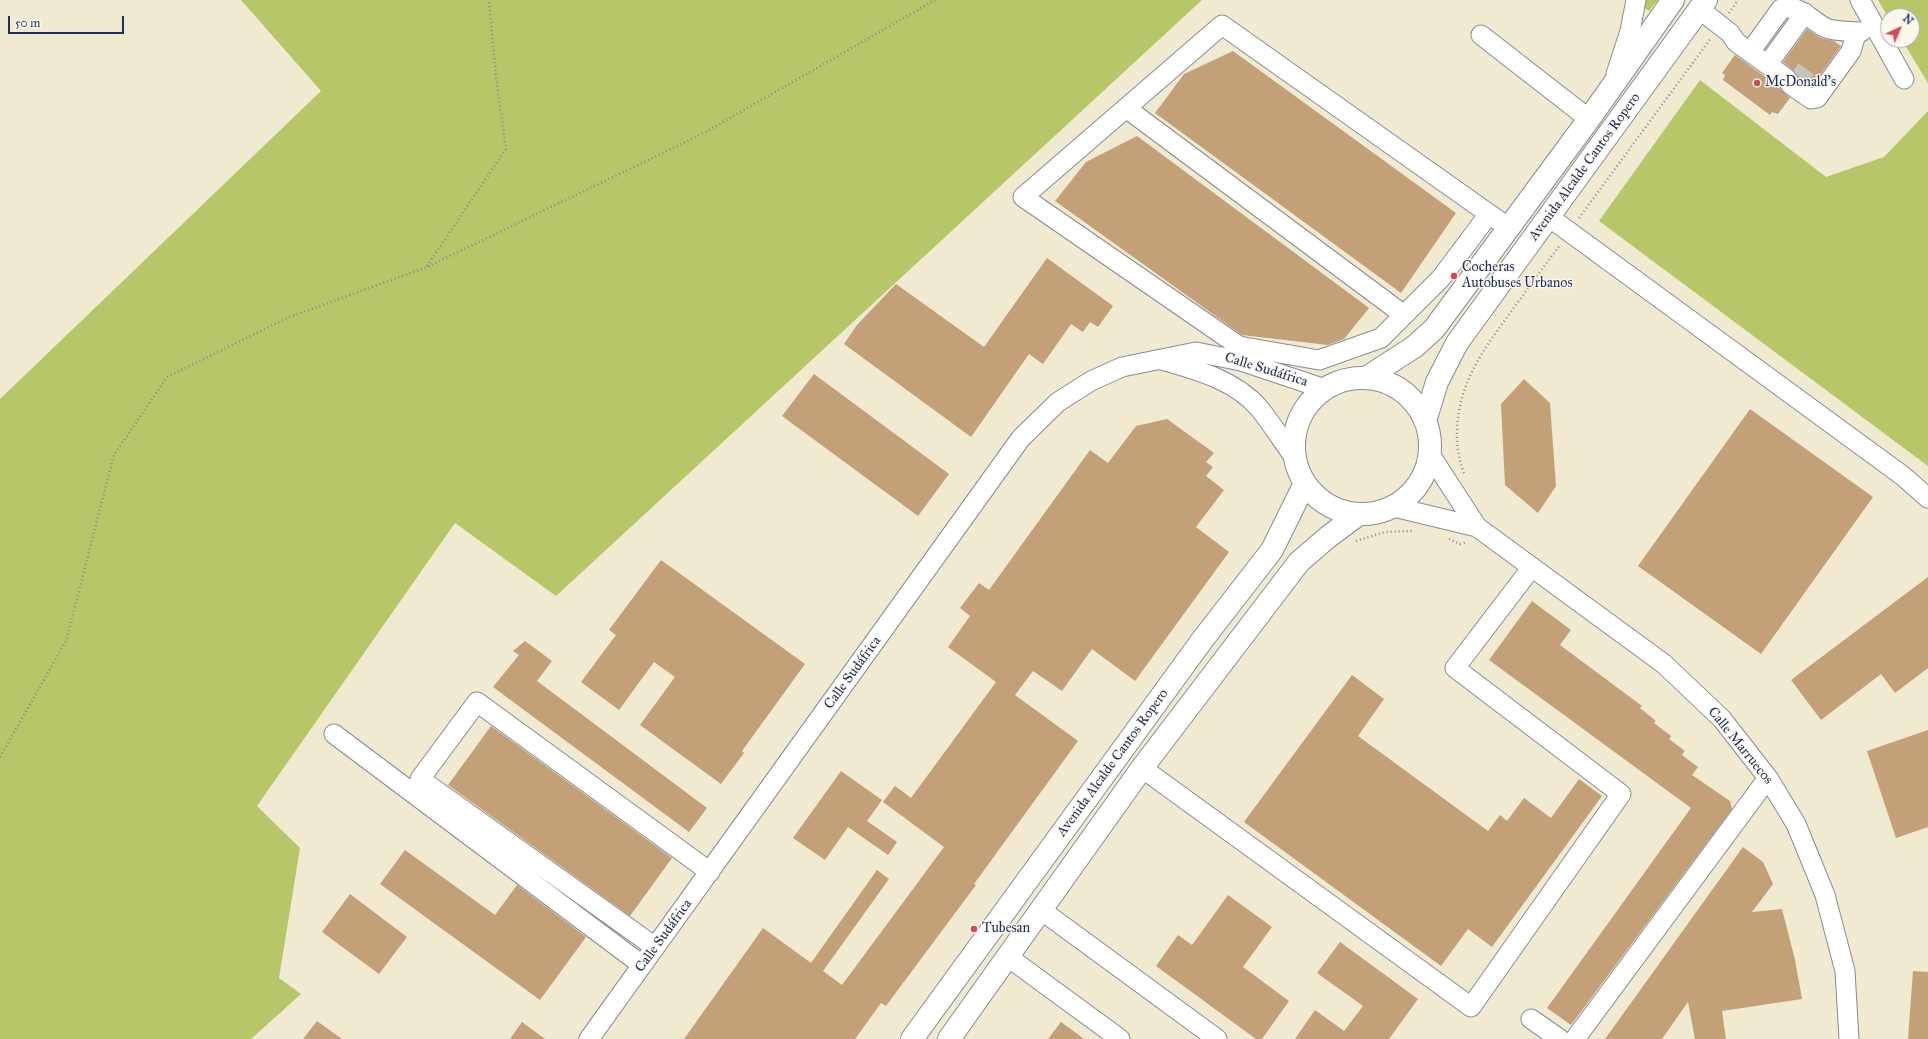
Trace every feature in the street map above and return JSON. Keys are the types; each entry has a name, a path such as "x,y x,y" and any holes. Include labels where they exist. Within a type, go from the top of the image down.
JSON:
{"main road":[{"name":"Avenida Alcalde Cantos Ropero","path":"1366,378 1414,347 1434,329 1589,119 1673,0"},
{"name":"Avenida Alcalde Cantos Ropero","path":"1425,421 1437,382 1457,343 1702,5"},
{"path":"1366,378 1385,382 1402,391 1415,404 1425,421 1429,437 1430,453 1424,475 1412,493 1394,507 1377,513 1359,514 1338,510 1319,500 1298,472 1295,458 1294,438 1299,419 1310,402 1325,389 1344,380 1366,378"},
{"name":"Avenida Alcalde Cantos Ropero","path":"912,1039 1203,639 1272,550 1305,483"},
{"name":"Avenida Alcalde Cantos Ropero","path":"948,1039 1142,768 1299,562 1328,537 1359,514"}],"street":[{"path":"1611,87 1630,31 1636,0"},
{"path":"1860,0 1863,30 1904,79"},
{"path":"1702,5 1736,42 1786,78 1791,85 1810,99 1817,98 1851,51 1863,30"},
{"path":"1755,45 1781,9 1791,7 1805,13 1827,28 1863,30"},
{"path":"1773,57 1805,13"},
{"path":"1489,214 1440,278 1381,338 1319,360 1239,346 1023,197 1222,25 1509,228"},
{"path":"1725,29 1741,36 1793,71"},
{"path":"1812,85 1816,87 1844,47 1863,30"},
{"path":"1481,35 1589,119"},
{"path":"1126,108 1404,315"},
{"path":"1549,217 1903,476 1928,498"},
{"name":"Calle Sudáfrica","path":"589,1039 1021,438 1058,402 1091,381 1122,367 1196,352 1242,360 1325,389"},
{"name":"Calle Sudáfrica","path":"1159,359 1206,372 1234,387 1259,408 1295,458"},
{"name":"Calle Marruecos","path":"1430,453 1477,527 1664,664 1722,719 1768,778 1796,824 1825,895 1845,971 1849,1039"},
{"name":"Calle Marruecos","path":"1394,507 1477,527"},
{"path":"1142,768 1471,1007 1621,794 1455,668 1532,567"},
{"path":"656,947 420,779 477,702 710,872"},
{"path":"334,734 642,966"},
{"path":"1575,1039 1768,778"},
{"path":"1041,910 1217,1039"},
{"path":"1008,957 1120,1039"},
{"path":"1531,1019 1560,1039"}],"path":[{"path":"427,266 506,149 496,77 489,0"},
{"path":"0,757 66,641 114,455 167,377 287,318 427,266 704,133 935,0"},
{"path":"1466,478 1461,466 1458,450 1458,423 1463,396 1470,375 1485,347 1569,232 1725,29 1738,0"},
{"path":"1445,538 1463,545 1477,527"},
{"path":"1353,542 1384,532 1418,531"}],"green space":[{"path":"241,0 1202,0 556,596 455,523 257,806 300,848 279,978 301,994 251,1039 0,1039 0,399 321,91"},
{"path":"1634,0 1658,0 1649,11"},
{"path":"1878,0 1928,0 1928,83 1907,48 1920,48 1920,8 1883,8"},
{"path":"1700,80 1826,177 1884,157 1928,111 1928,466 1599,221"}],"building":[{"path":"1807,29 1821,38 1834,41 1841,46 1812,86 1783,62"},
{"path":"1233,51 1456,213 1401,293 1155,113 1184,74"},
{"name":"McDonald's","path":"1735,55 1778,86 1790,98 1778,114 1772,112 1770,115 1723,80 1725,75 1722,73"},
{"path":"1137,136 1369,308 1344,339 1328,345 1242,335 1055,201 1086,162"},
{"path":"1047,258 1113,306 1098,327 1090,322 1083,332 1071,324 1043,364 1029,354 971,437 844,344 857,325 896,284 984,347"},
{"path":"814,374 949,474 918,516 782,416"},
{"path":"1524,379 1550,403 1556,486 1538,513 1505,485 1501,404"},
{"path":"1750,409 1873,497 1761,654 1638,566"},
{"path":"1167,419 1214,453 1206,462 1213,467 1206,476 1224,490 1196,527 1229,552 1135,681 1092,649 1062,691 1033,671 1015,695 1078,741 974,884 976,885 886,1006 881,1003 855,1039 684,1039 763,928 811,963 877,870 889,879 823,971 842,985 944,847 883,802 895,786 911,798 996,682 948,647 970,616 960,608 979,583 989,590 1090,450 1108,463 1136,426"},
{"path":"661,560 805,664 742,751 744,753 721,784 640,725 675,677 654,662 619,710 581,682 616,635 609,630"},
{"path":"1928,577 1928,668 1895,693 1881,674 1821,720 1791,680"},
{"path":"1532,601 1571,630 1560,645 1642,706 1640,708 1656,721 1654,723 1671,736 1669,739 1685,751 1682,755 1698,767 1692,775 1730,801 1732,809 1571,1025 1547,1008 1691,808 1489,660"},
{"path":"525,641 552,661 537,681 707,808 689,832 493,687 519,655 513,651"},
{"path":"1352,675 1384,699 1358,736 1488,831 1500,815 1507,821 1524,798 1551,818 1579,779 1602,796 1492,947 1468,929 1441,966 1244,822"},
{"path":"491,726 672,858 630,916 448,785"},
{"path":"1928,730 1928,827 1896,838 1867,751"},
{"path":"841,771 882,800 867,821 897,842 888,855 848,827 825,860 793,838"},
{"path":"1743,847 1763,862 1773,884 1752,912 1782,909 1795,960 1802,999 1722,1011 1726,1039 1695,1039 1688,1002 1662,1039 1605,1039"},
{"path":"405,850 495,915 517,885 586,937 540,1000 380,884"},
{"path":"350,894 407,937 379,974 322,932"},
{"path":"1228,895 1272,927 1243,967 1289,1001 1262,1039 1256,1039 1156,966 1178,935 1192,945"},
{"path":"1340,942 1418,999 1389,1039 1295,1039 1315,1010 1344,1031 1363,1006 1317,973"},
{"path":"1913,971 1928,972 1928,1039 1908,1039"},
{"path":"317,1021 342,1039 303,1039"},
{"path":"522,1022 545,1039 510,1039"},
{"path":"1061,1022 1084,1039 1048,1039"}],"tunnel":[{"path":"1793,71 1812,85"}],"place":[{"name":"McDonald's","path":"1757,83"},
{"name":"Cocheras Autobuses Urbanos","path":"1454,276"},
{"name":"Tubesan","path":"974,929"}]}
